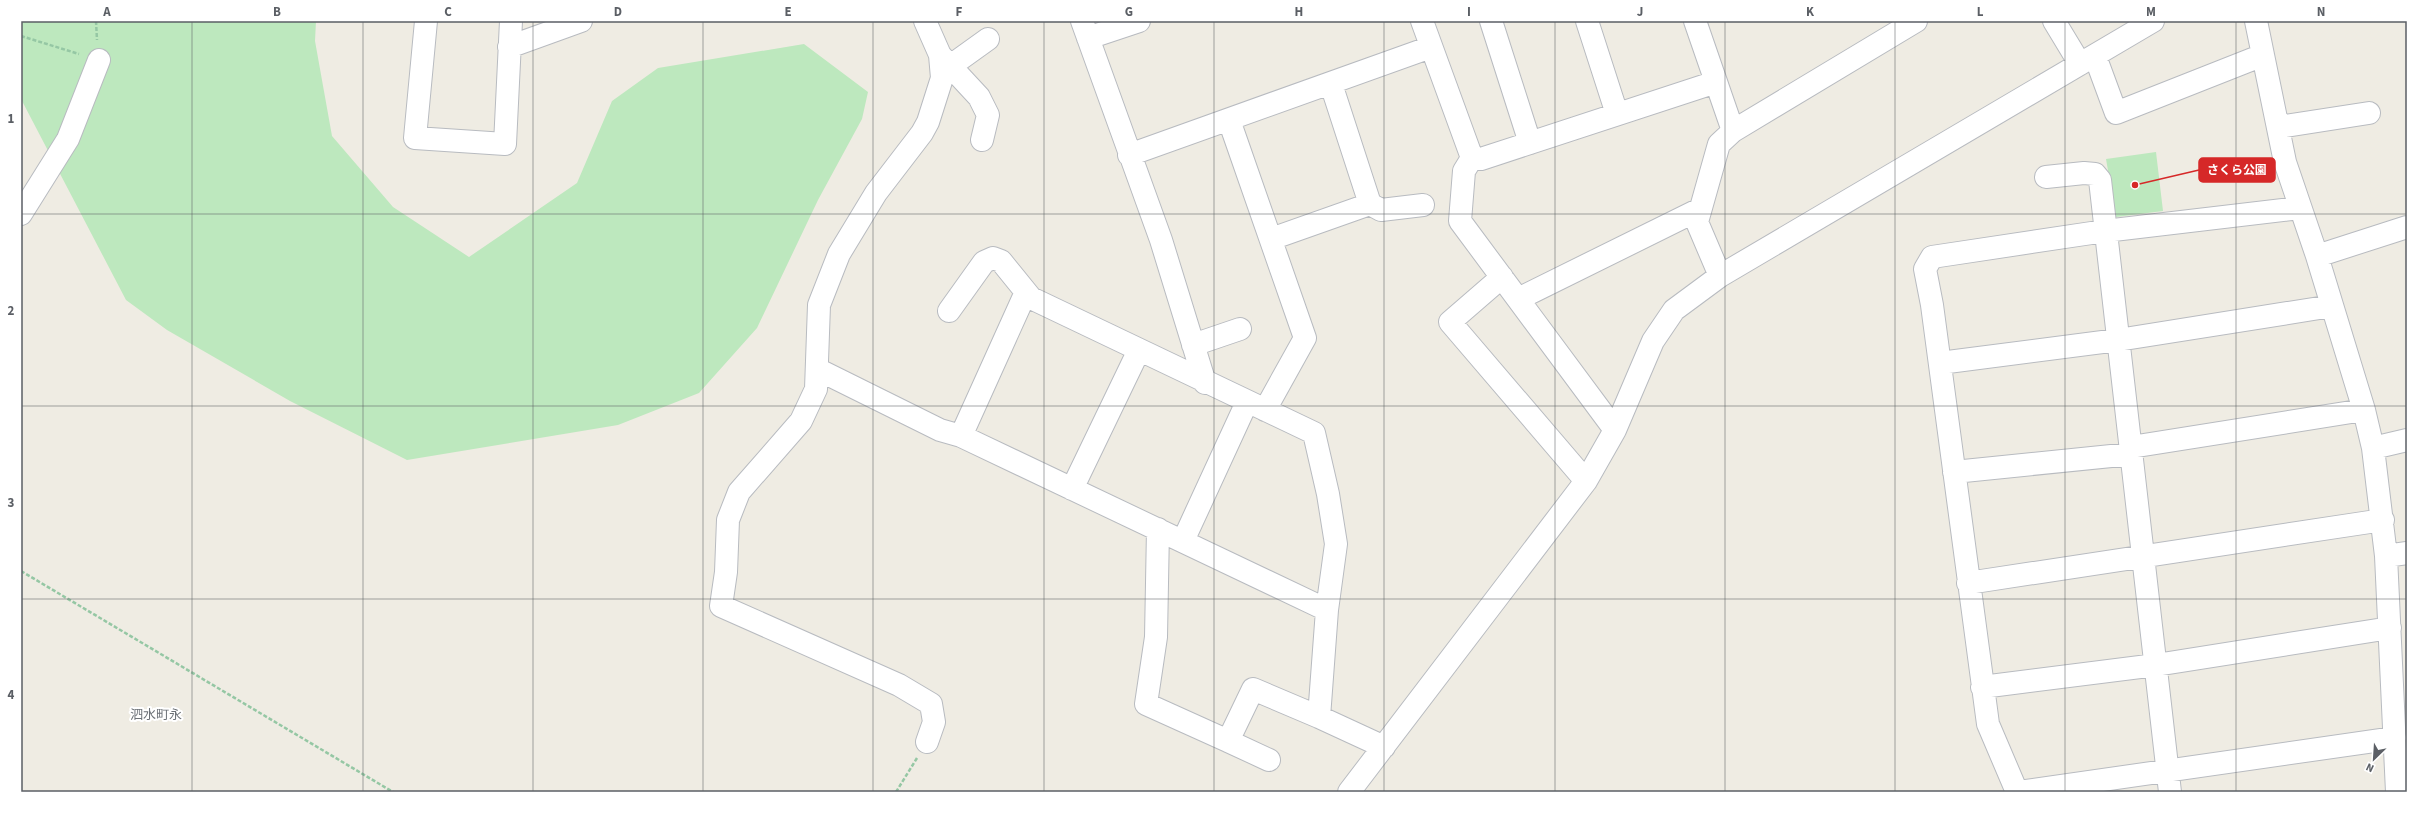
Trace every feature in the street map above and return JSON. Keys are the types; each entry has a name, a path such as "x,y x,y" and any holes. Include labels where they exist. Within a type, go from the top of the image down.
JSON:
{"street":[{"path":"426,21 415,138 505,144 509,47 512,21"},
{"path":"509,47 581,21"},
{"path":"925,21 945,61 979,97 988,115 982,140"},
{"path":"1139,21 1085,30 1161,240 1206,383"},
{"path":"1422,21 1472,158"},
{"path":"1491,21 1530,143"},
{"path":"1587,21 1617,114"},
{"path":"1696,21 1733,131"},
{"path":"1720,276 1697,222 1719,144 1733,131 1916,21"},
{"path":"2054,21 2087,60 2116,113 2263,54"},
{"path":"1349,792 1586,481 1615,430 1653,341 1674,310 1720,276 2153,21"},
{"path":"2256,21 2285,162 2318,256 2364,410 2372,448 2383,520 2397,554 2390,628 2399,656 2394,738 2397,792"},
{"path":"945,61 988,39"},
{"path":"1129,155 1431,47"},
{"path":"21,214 68,139 99,60"},
{"path":"927,742 934,722 931,704 899,685 721,606 726,572 728,520 739,492 801,421 816,389 819,305 839,254 876,193 922,133 942,78 945,61"},
{"path":"1472,158 1481,159 1716,82"},
{"path":"1331,84 1370,204 1381,210 1423,205"},
{"path":"2278,127 2368,114"},
{"path":"1183,541 1256,406 1305,338 1229,120"},
{"path":"1472,158 1464,171 1460,221 1615,430"},
{"path":"2046,178 2084,173 2096,174 2100,180 2170,792"},
{"path":"1271,239 1370,204"},
{"path":"2300,208 2105,231 1932,257 1925,269 1940,363 1968,583 1988,724 2018,792 2394,738"},
{"path":"1518,299 1700,209"},
{"path":"2318,256 2407,227"},
{"path":"949,311 984,262 993,258 1001,261 1031,298 1206,383 1314,433 1328,494 1336,544 1327,610 1318,717"},
{"path":"1502,277 1450,322 1586,481"},
{"path":"961,436 1026,292"},
{"path":"1940,363 2118,340 2332,306"},
{"path":"1193,345 1240,329"},
{"path":"1072,488 1138,350"},
{"path":"817,369 940,430 961,436 1327,610"},
{"path":"1954,472 2131,451 2364,410"},
{"path":"2372,448 2407,440"},
{"path":"1968,583 2383,520"},
{"path":"1158,529 1156,637 1146,704 1269,760"},
{"path":"1982,687 2156,665 2390,628"},
{"path":"1228,741 1253,689 1384,748"}],"path":[{"path":"21,36 99,60"},
{"path":"21,571 393,792"},
{"path":"896,792 927,742"}],"green space":[{"path":"21,21 316,21 315,41 332,136 393,207 469,257 577,183 612,101 658,68 804,44 868,92 862,119 818,200 757,328 699,393 618,425 407,460 290,401 167,330 126,300 21,99"},
{"path":"2156,152 2163,211 2116,217 2106,159"}],"place":[{"name":"さくら公園","path":"2135,185"}],"district":[{"name":"泗水町永","path":"156,714"}]}
